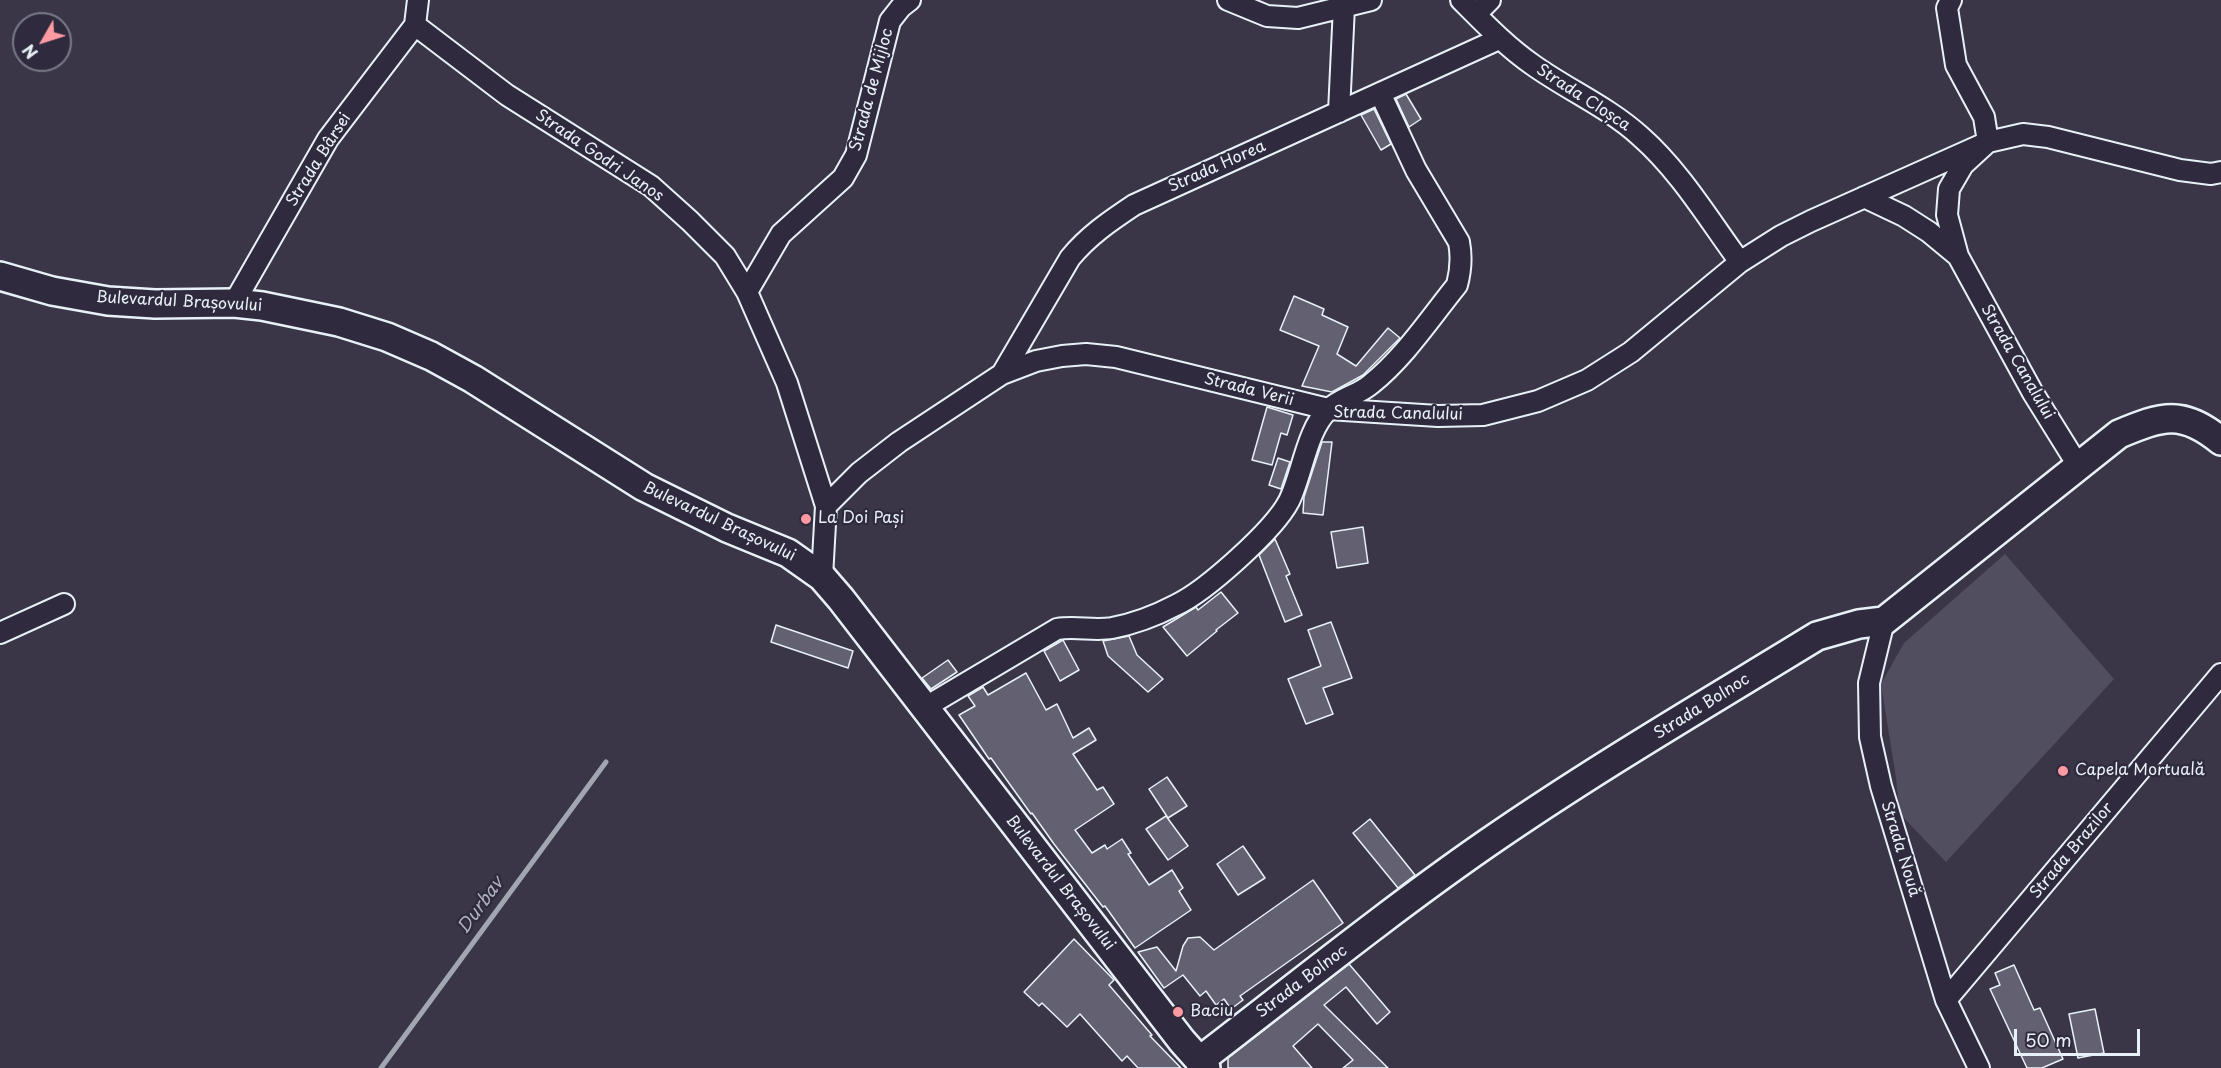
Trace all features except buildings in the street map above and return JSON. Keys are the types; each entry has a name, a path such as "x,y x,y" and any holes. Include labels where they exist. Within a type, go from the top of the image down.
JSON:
{"main road":[{"name":"Bulevardul Brașovului","path":"0,276 52,291 108,301 155,304 234,303 262,306 339,322 387,337 431,356 512,402 644,487 689,511 788,553 822,577 1202,1064"},
{"name":"Strada Bolnoc","path":"1202,1064 1419,893 1485,845 1579,782 1817,636 1859,624 1884,621 2119,434 2151,421 2170,418 2190,420 2221,441"}],"street":[{"path":"415,25 418,0"},
{"name":"Strada de Mijloc","path":"747,292 781,234 843,178 856,155 890,21 910,0"},
{"path":"1228,0 1268,16 1298,18 1371,0"},
{"name":"Strada Cloșca","path":"1461,0 1499,39 1534,66 1599,105 1641,136 1675,172 1740,262"},
{"path":"1476,14 1490,0"},
{"path":"1951,0 1947,8 1956,65 1984,117 1988,142"},
{"path":"1339,112 1344,6"},
{"name":"Strada Godri Janos","path":"415,25 507,95 651,186 690,220 725,256 747,292 787,383 826,506 822,577"},
{"name":"Strada Bârsei","path":"234,303 328,139 415,25"},
{"name":"Strada Horea","path":"1002,374 1070,258 1080,245 1101,227 1134,205 1499,39"},
{"path":"1328,409 1369,386 1387,371 1457,285 1461,270 1462,254 1459,242 1416,171 1380,93"},
{"name":"Strada Canalului","path":"924,708 1058,629 1068,627 1096,629 1119,626 1162,612 1190,597 1252,546 1279,516 1294,488 1317,427 1328,409 1438,416 1484,415 1538,401 1587,380 1631,352 1740,262 1781,236 1988,142 2023,134 2048,137 2180,170 2211,174 2221,172"},
{"name":"Strada Canalului","path":"1988,142 1963,165 1949,189 1947,215 1958,256 2033,393 2079,467"},
{"name":"Strada Canalului","path":"1864,197 1929,231 1958,256"},
{"name":"Strada Verii","path":"826,506 859,473 891,448 1002,374 1036,361 1086,354 1116,357 1328,409"},
{"path":"0,633 64,604"},
{"name":"Strada Nouă","path":"1884,621 1869,683 1870,737 1881,786 1946,1000 1978,1068"},
{"name":"Strada Brazilor","path":"1946,1000 2221,674"}],"shaded area":[{"path":"2005,554 2114,679 1946,862 1900,814 1881,684 1904,643"}],"waterway":[{"name":"Durbav","path":"381,1068 606,762"}],"place":[{"name":"La Doi Pași","path":"806,519"},
{"name":"Capela Mortuală","path":"2063,771"},
{"name":"Baciu","path":"1178,1012"}]}
